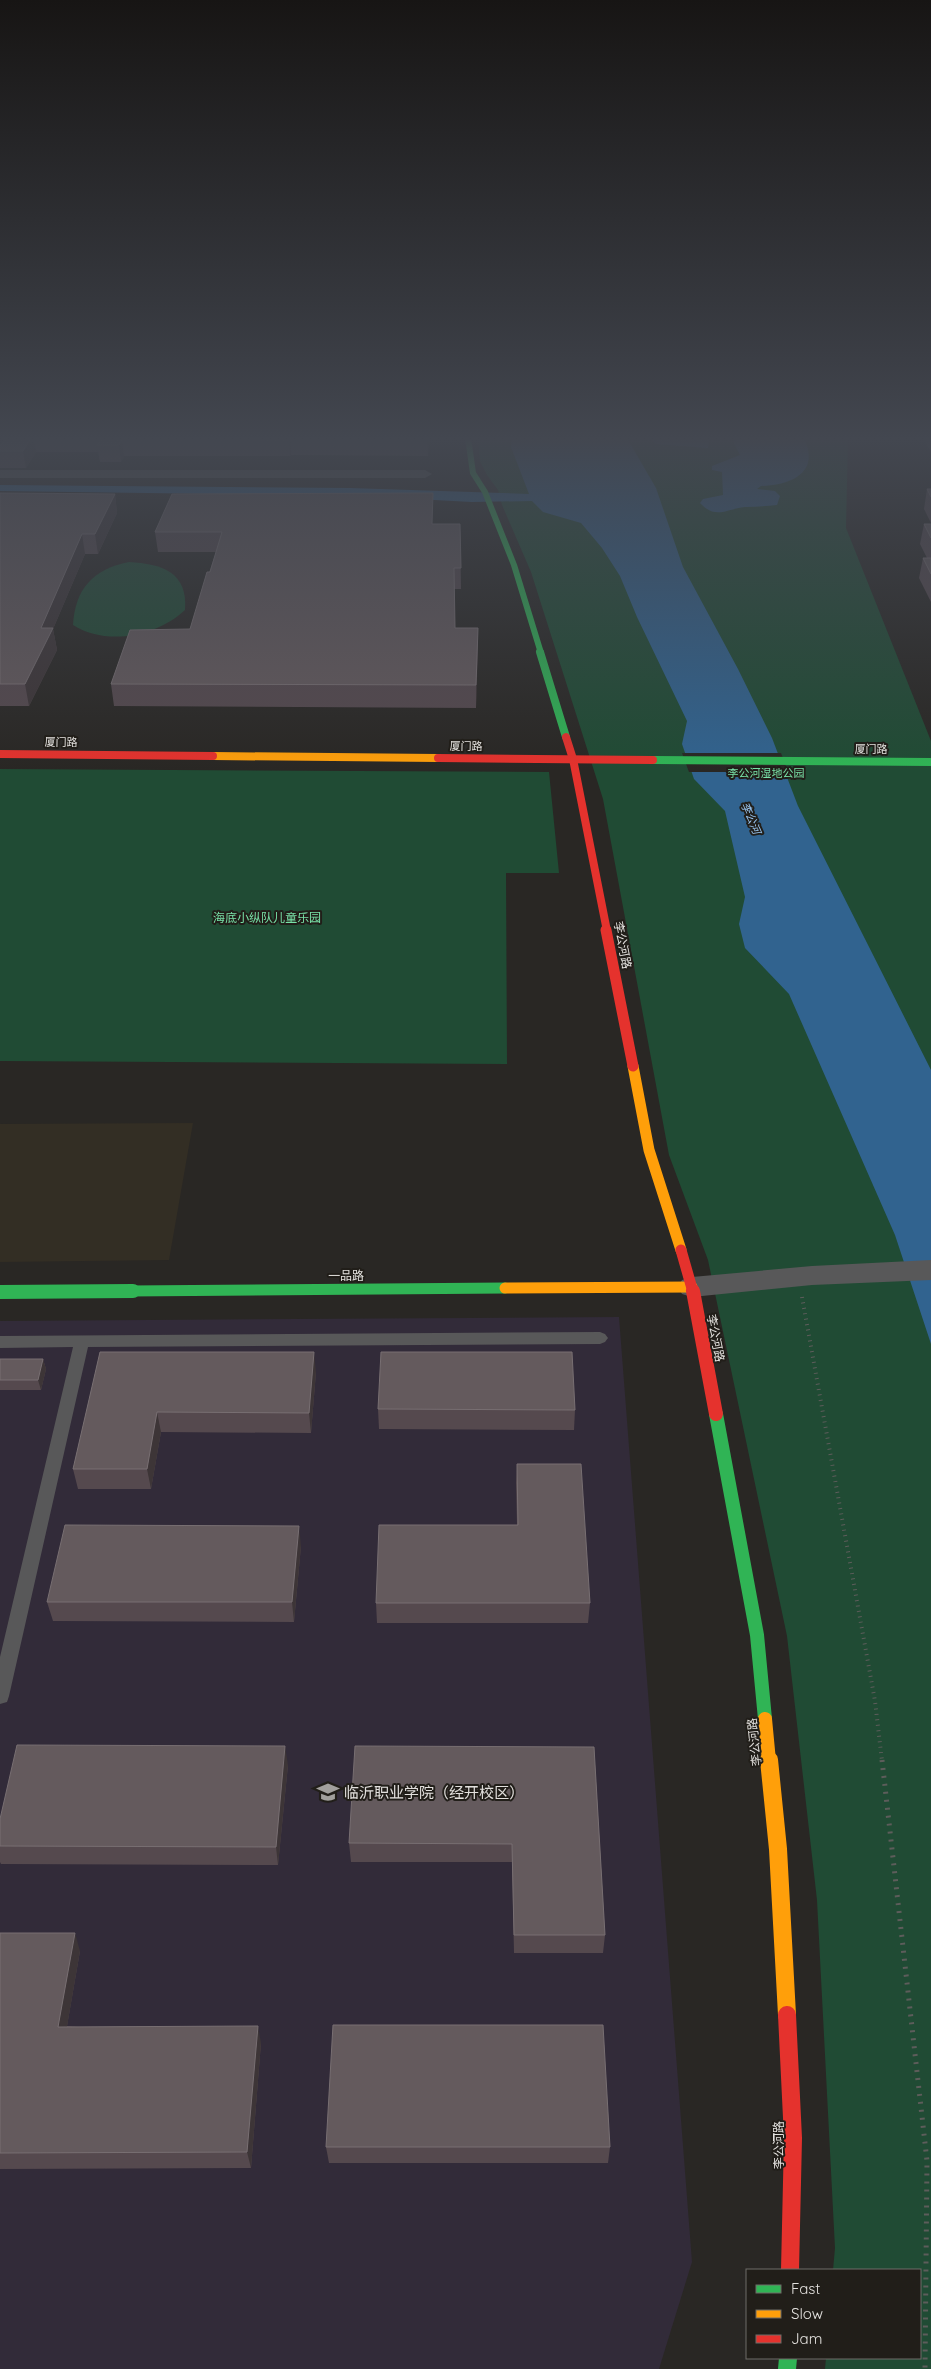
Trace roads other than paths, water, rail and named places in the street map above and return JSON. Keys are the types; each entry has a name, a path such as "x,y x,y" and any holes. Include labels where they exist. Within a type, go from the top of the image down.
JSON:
{"street":[{"name":"李公河路","path":"507,549 572,759 649,1150 692,1286 757,1635 776,1830 793,2138 790,2269"},
{"name":"厦门路","path":"0,754 931,762"},
{"path":"692,1286 798,1275 931,1270"},
{"name":"一品路","path":"0,1292 692,1286"}],"lane":[{"path":"0,1342 600,1338"},
{"path":"0,1696 6,1644 82,1342"}],"water":[{"name":"李公河","path":"602,549 677,549 683,567 738,669 772,738 798,806 931,1070 931,1344 895,1235 789,994 745,948 739,924 745,897 725,811 694,779 682,744 687,721 637,617 620,576"}],"place":[{"name":"临沂职业学院（经开校区）","path":"328,1792"}],"park label":[{"name":"李公河湿地公园","path":"766,773"},
{"name":"海底小纵队儿童乐园","path":"267,917"}]}
